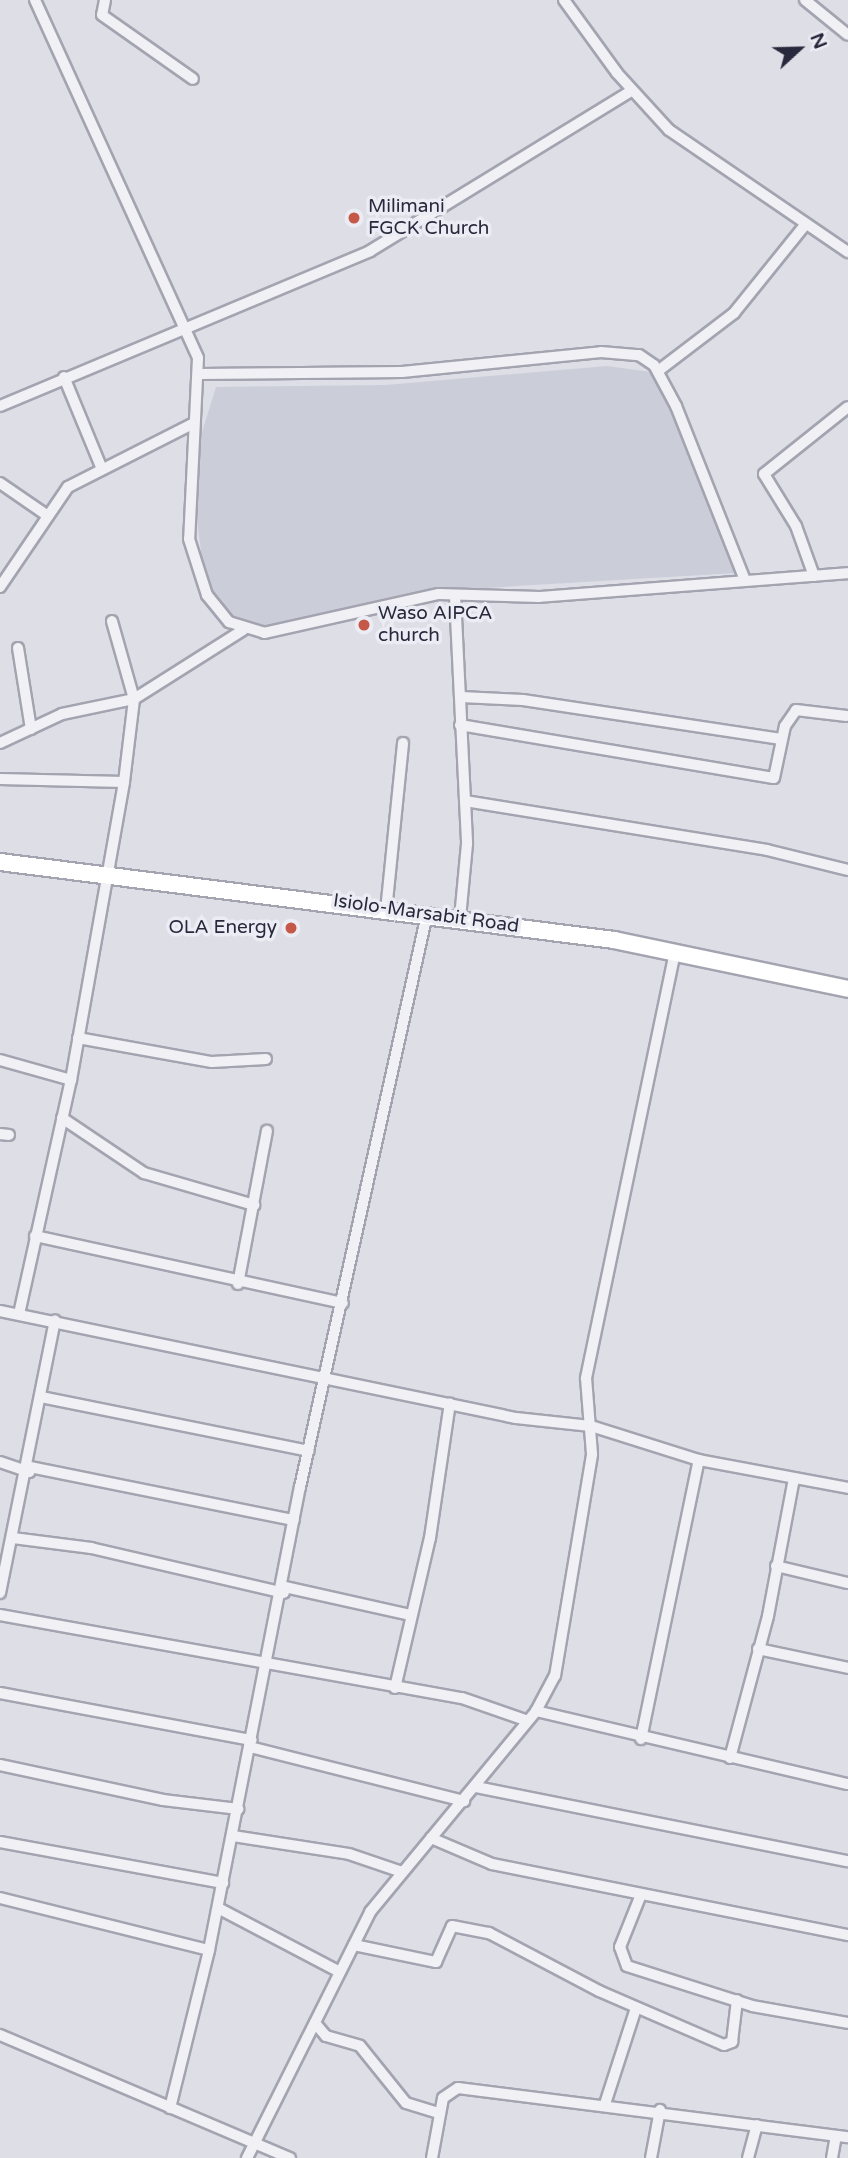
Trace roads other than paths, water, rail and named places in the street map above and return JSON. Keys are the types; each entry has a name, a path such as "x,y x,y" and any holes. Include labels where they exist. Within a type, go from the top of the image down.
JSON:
{"highway":[{"name":"Isiolo-Marsabit Road","path":"0,862 460,918 675,952 848,989"}],"street":[{"path":"35,0 182,325 201,374 194,423 187,519 193,561 214,607 243,630"},
{"path":"105,0 104,17 193,79"},
{"path":"564,0 631,92 697,153 848,252"},
{"path":"805,0 848,35"},
{"path":"0,406 182,325 258,301 370,251 631,92"},
{"path":"659,371 733,313 805,225"},
{"path":"201,374 402,372 613,351 639,355 659,371 744,578"},
{"path":"64,377 102,469"},
{"path":"814,576 796,526 764,474 848,407"},
{"path":"0,587 68,487 194,423"},
{"path":"0,483 48,516"},
{"path":"0,743 62,714 134,699 243,630 276,631 395,599 638,591 744,578 848,573"},
{"path":"456,596 465,801 460,918"},
{"path":"19,1314 71,1080 124,782 134,699 112,621"},
{"path":"18,648 31,729"},
{"path":"461,697 523,700 781,738"},
{"path":"460,725 774,778 781,738 799,708 847,716"},
{"path":"386,911 403,744"},
{"path":"0,779 124,782"},
{"path":"465,801 767,850 848,870"},
{"path":"170,2108 209,1950 266,1665 284,1590 294,1520 427,914"},
{"path":"247,2158 338,1971 370,1912 476,1787 525,1720 536,1711 555,1676 567,1620 591,1426 586,1378 675,952"},
{"path":"78,1038 212,1062 266,1059"},
{"path":"0,1060 71,1080"},
{"path":"62,1118 144,1173 254,1205"},
{"path":"238,1284 267,1130"},
{"path":"35,1236 238,1284 343,1303"},
{"path":"0,1311 326,1379 591,1426 699,1460 848,1488"},
{"path":"0,1593 29,1470 55,1321"},
{"path":"41,1397 309,1451"},
{"path":"395,1688 450,1403"},
{"path":"641,1739 699,1460"},
{"path":"0,1462 29,1470 294,1520"},
{"path":"730,1758 758,1649 794,1478"},
{"path":"0,1538 91,1548 411,1615"},
{"path":"776,1566 848,1583"},
{"path":"0,1615 461,1698 525,1720"},
{"path":"758,1649 848,1668"},
{"path":"0,1693 251,1744 464,1801"},
{"path":"536,1711 641,1739 848,1784"},
{"path":"0,1765 163,1800 238,1809"},
{"path":"476,1787 848,1861"},
{"path":"233,1836 349,1854 402,1872"},
{"path":"431,1838 492,1864 640,1897 848,1936"},
{"path":"0,1842 223,1884"},
{"path":"640,1897 620,1947 623,1963 737,2000 848,2023"},
{"path":"0,1898 209,1950"},
{"path":"218,1908 338,1971"},
{"path":"354,1945 436,1962 452,1926 472,1929 636,2008 727,2045 737,2000"},
{"path":"605,2104 636,2008"},
{"path":"315,2023 326,2036 360,2046 406,2103 439,2113"},
{"path":"0,2035 290,2158"},
{"path":"432,2158 439,2113 447,2092 458,2088 660,2110 842,2136 832,2158"},
{"path":"651,2158 660,2110"},
{"path":"748,2158 757,2125"}],"place":[{"name":"Milimani FGCK Church","path":"354,218"},
{"name":"Waso AIPCA church","path":"364,625"},
{"name":"OLA Energy","path":"291,928"}]}
